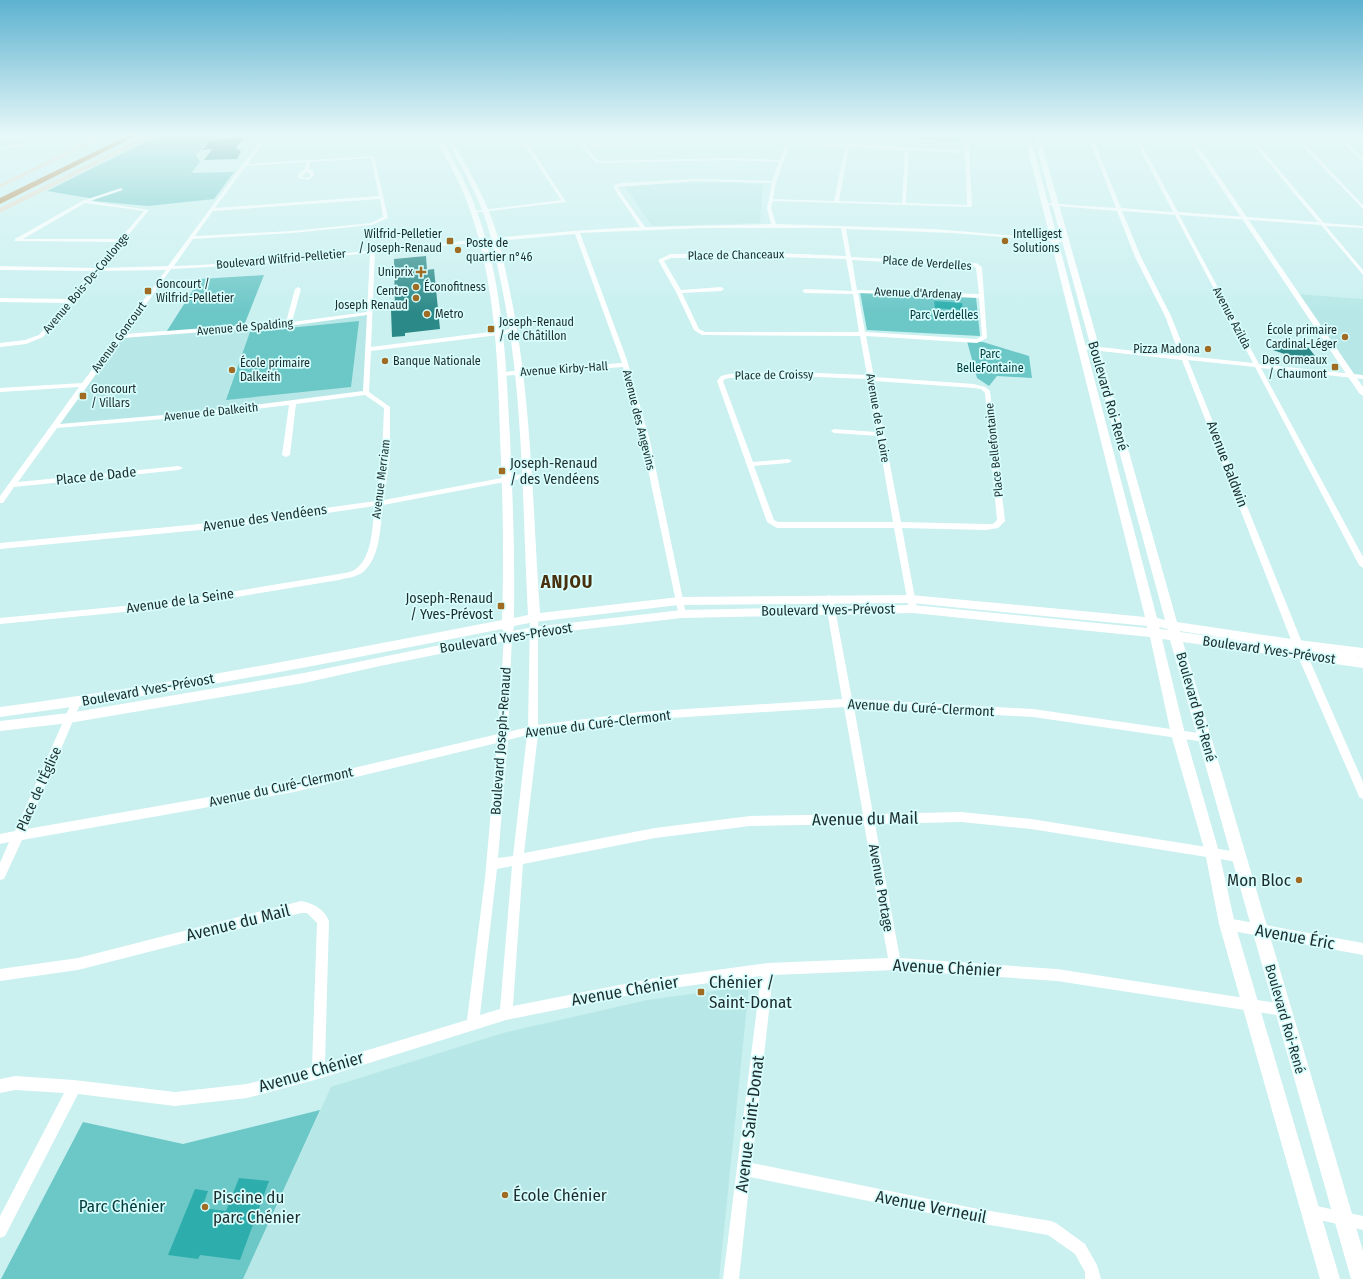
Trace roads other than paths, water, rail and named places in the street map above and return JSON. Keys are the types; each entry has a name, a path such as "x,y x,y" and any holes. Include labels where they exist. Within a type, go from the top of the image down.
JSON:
{"highway":[{"path":"0,201 15,194"}],"main road":[{"path":"0,211 35,194"}],"street":[{"path":"108,194 84,202 17,240 120,241"},
{"name":"Avenue Goncourt","path":"0,501 223,194"},
{"path":"192,238 292,232 380,222 386,218 381,194"},
{"name":"Boulevard Joseph-Renaud","path":"466,194 474,212 482,240 498,333 502,374 507,479 508,636 504,736 492,865 473,1023"},
{"name":"Boulevard Joseph-Renaud","path":"477,194 485,210 494,239 507,293 520,373 528,475 534,618 534,730 518,859 506,1014"},
{"path":"474,212 564,201 559,194"},
{"path":"620,194 643,228"},
{"path":"772,194 769,208 774,225"},
{"path":"836,202 838,194"},
{"path":"904,204 905,194"},
{"path":"771,200 968,206 970,204 970,194"},
{"name":"Boulevard Roi-René","path":"1043,194 1153,628 1178,734 1212,852 1227,924 1312,1212 1330,1279"},
{"name":"Boulevard Roi-René","path":"1053,194 1064,241 1238,857 1361,1279"},
{"name":"Avenue Baldwin","path":"1114,194 1138,257 1168,316 1300,650 1363,794"},
{"name":"Avenue Azilda","path":"1165,194 1363,565"},
{"path":"1228,194 1363,393"},
{"path":"1297,194 1363,273"},
{"path":"1349,194 1363,208"},
{"path":"212,210 382,197"},
{"name":"Avenue Bois-De-Coulonge","path":"0,345 26,342 41,336 147,210 84,202"},
{"path":"1046,204 1363,228"},
{"name":"Boulevard Wilfrid-Pelletier","path":"0,268 170,268 247,263 482,240 643,228 774,225 843,227 913,230 1064,241"},
{"name":"Avenue de la Loire","path":"843,227 912,604"},
{"name":"Avenue des Angevins","path":"577,232 625,364 646,441 682,614"},
{"path":"366,394 373,251"},
{"name":"Place de Chanceaux","path":"848,258 776,255 670,256 662,258 661,260 679,292 697,330 704,334 862,334"},
{"name":"Place de Verdelles","path":"848,258 976,265 979,267 985,337 983,340 862,334"},
{"path":"487,263 499,262"},
{"path":"289,324 298,289"},
{"path":"679,292 721,289"},
{"name":"Avenue d'Ardenay","path":"805,291 981,296"},
{"path":"492,294 507,293"},
{"path":"0,300 70,301"},
{"name":"Avenue de Spalding","path":"120,336 289,324 370,313"},
{"path":"369,349 514,331"},
{"path":"1082,347 1363,377"},
{"name":"Avenue Kirby-Hall","path":"502,374 625,364"},
{"name":"Place de Croissy","path":"871,378 862,376 791,374 723,377 720,380 772,522 777,525 898,525"},
{"name":"Place Bellefontaine","path":"871,378 974,386 983,388 988,392 1001,521 994,526 986,527 898,525"},
{"path":"0,390 85,385"},
{"name":"Avenue de Dalkeith","path":"55,426 199,414 366,394"},
{"name":"Avenue Merriam","path":"359,571 369,559 374,541 378,503 386,456 387,406 366,394"},
{"path":"286,455 292,403"},
{"path":"834,431 881,434"},
{"path":"752,464 788,461"},
{"name":"Place de Dade","path":"12,485 179,468"},
{"name":"Avenue des Vendéens","path":"0,546 232,524 378,503 528,475"},
{"name":"Avenue de la Seine","path":"0,621 176,604 339,577 359,571"},
{"name":"Boulevard Yves-Prévost","path":"0,712 76,702 296,665 534,618 679,601 912,604 1153,628 1300,650 1363,663"},
{"name":"Boulevard Yves-Prévost","path":"0,726 69,718 296,680 534,631 682,614 830,604"},
{"name":"Avenue Portage","path":"830,604 895,964"},
{"name":"Boulevard Yves-Prévost","path":"1300,650 1363,653"},
{"path":"296,665 296,680"},
{"name":"Place de l'Église","path":"0,874 35,799 76,702"},
{"name":"Avenue du Curé-Clermont","path":"0,839 294,787 534,730 640,716 848,703 1033,713 1205,738"},
{"name":"Avenue du Mail","path":"492,865 655,833 750,821 961,817 1031,824 1238,857"},
{"name":"Avenue du Mail","path":"0,975 78,964 301,907 310,908 323,922 318,1072"},
{"name":"Avenue Éric","path":"1227,924 1363,949"},
{"name":"Avenue Chénier","path":"0,1086 15,1083 74,1087 175,1099 247,1091 318,1072 506,1014 650,985 768,969 895,964 1057,975 1283,1010"},
{"name":"Avenue Saint-Donat","path":"731,1279 768,969"},
{"path":"0,1231 74,1087"},
{"name":"Avenue Verneuil","path":"744,1169 978,1216 1051,1228 1080,1249 1092,1270 1093,1279"},
{"path":"1312,1212 1363,1223"}],"place":[{"name":"Wilfrid-Pelletier / Joseph-Renaud","path":"450,241"},
{"name":"Intelligest Solutions","path":"1005,241"},
{"name":"Poste de quartier n°46","path":"458,250"},
{"name":"Uniprix","path":"421,272"},
{"name":"Éconofitness","path":"416,287"},
{"name":"Goncourt / Wilfrid-Pelletier","path":"148,291"},
{"name":"Centre Joseph Renaud","path":"416,298"},
{"name":"Metro","path":"427,314"},
{"name":"Joseph-Renaud / de Châtillon","path":"491,329"},
{"name":"École primaire Cardinal-Léger","path":"1345,337"},
{"name":"Pizza Madona","path":"1208,349"},
{"name":"Banque Nationale","path":"385,361"},
{"name":"Des Ormeaux / Chaumont","path":"1335,367"},
{"name":"École primaire Dalkeith","path":"232,370"},
{"name":"Goncourt / Villars","path":"83,396"},
{"name":"Joseph-Renaud / des Vendéens","path":"502,471"},
{"name":"Joseph-Renaud / Yves-Prévost","path":"501,606"},
{"name":"Mon Bloc","path":"1299,880"},
{"name":"Chénier / Saint-Donat","path":"701,992"},
{"name":"École Chénier","path":"505,1195"},
{"name":"Piscine du parc Chénier","path":"205,1207"}],"district":[{"name":"ANJOU","path":"567,582"}],"park label":[{"name":"Parc Verdelles","path":"944,315"},
{"name":"Parc BelleFontaine","path":"990,361"},
{"name":"Parc Chénier","path":"122,1206"}]}
